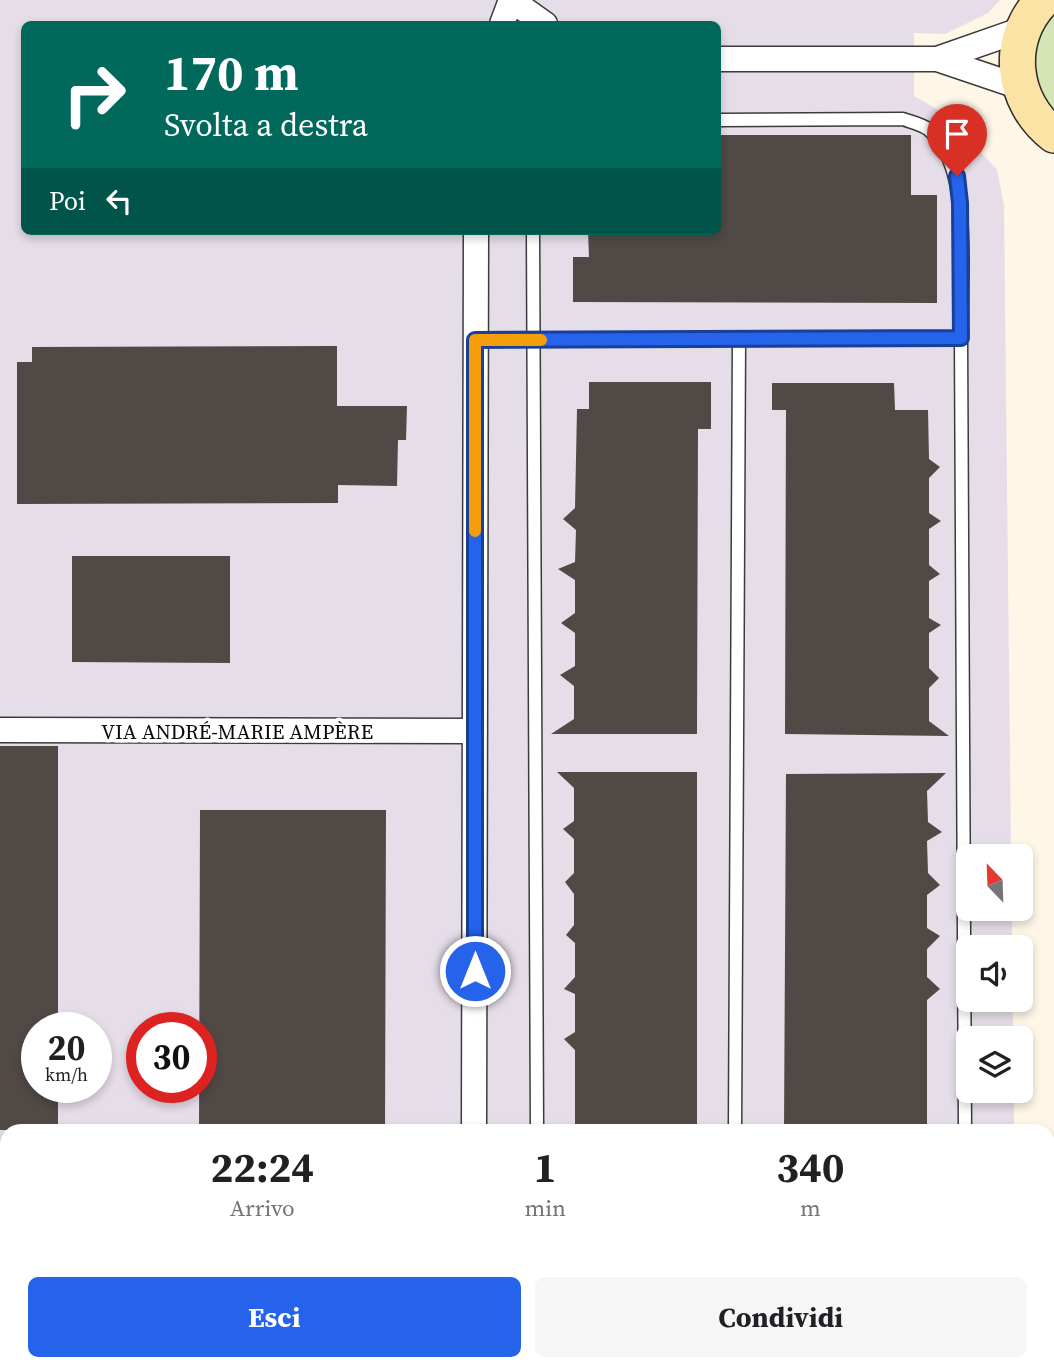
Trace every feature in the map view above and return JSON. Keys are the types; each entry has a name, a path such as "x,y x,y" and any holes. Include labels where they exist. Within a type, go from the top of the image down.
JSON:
{"street":[{"path":"503,21 511,0 541,21"},
{"path":"1044,0 1023,30 1016,58 1020,87 1028,108 1048,130 1054,164"},
{"path":"721,59 937,59 1023,30"},
{"path":"937,59 1020,87"},
{"path":"474,1124 476,235"},
{"name":"VIA ANDRÉ-MARIE AMPÈRE","path":"0,730 475,732"}],"lane":[{"path":"721,120 903,119 928,128 939,141 957,176 960,203 965,1124"},
{"path":"533,235 537,1124"},
{"path":"475,340 961,338"},
{"path":"735,1124 739,339"}],"shaded area":[{"path":"0,0 1000,0 988,13 945,34 914,33 914,96 949,116 997,170 1004,206 1011,844 956,844 956,921 1012,921 1012,935 956,935 956,1012 1013,1012 1013,1026 956,1026 956,1103 1014,1103 1014,1124 0,1124"}],"green space":[{"path":"1054,10 1054,118 1031,77 1038,31"}],"building":[{"path":"721,135 911,135 911,195 937,195 937,303 573,302 573,257 589,257 588,235 721,235"},
{"path":"337,346 337,406 407,406 406,440 398,440 397,486 338,485 338,503 17,504 17,362 32,362 32,347"},
{"path":"589,382 711,382 711,429 698,429 697,734 551,734 574,719 574,686 560,675 575,666 575,633 561,623 575,613 575,580 558,569 575,562 576,530 563,519 575,508 577,409 589,409"},
{"path":"772,383 894,383 895,410 928,410 929,459 940,467 929,478 929,513 941,521 929,529 929,565 940,574 929,581 929,618 941,625 929,633 929,668 939,678 929,688 929,721 949,736 785,734 786,410 772,410"},
{"path":"72,556 230,556 230,663 72,662"},
{"path":"0,746 58,746 58,1012 21,1012 21,1103 58,1103 58,1124 0,1124"},
{"path":"557,772 697,772 697,1124 575,1124 575,1050 564,1039 575,1032 575,994 564,989 575,977 575,943 566,935 574,925 574,894 565,882 574,873 574,839 563,829 574,821 574,788"},
{"path":"946,773 927,791 928,822 942,832 927,841 928,873 940,885 927,895 927,928 940,936 927,949 927,977 940,989 927,1000 927,1124 784,1124 786,774"},
{"path":"200,810 386,810 385,1124 199,1124 199,1103 217,1103 217,1012 199,1012"}],"slow traffic":[{"path":"475,531 475,340 541,340"}],"route":[{"path":"475,971 475,340 961,338 960,203 957,176"}]}
